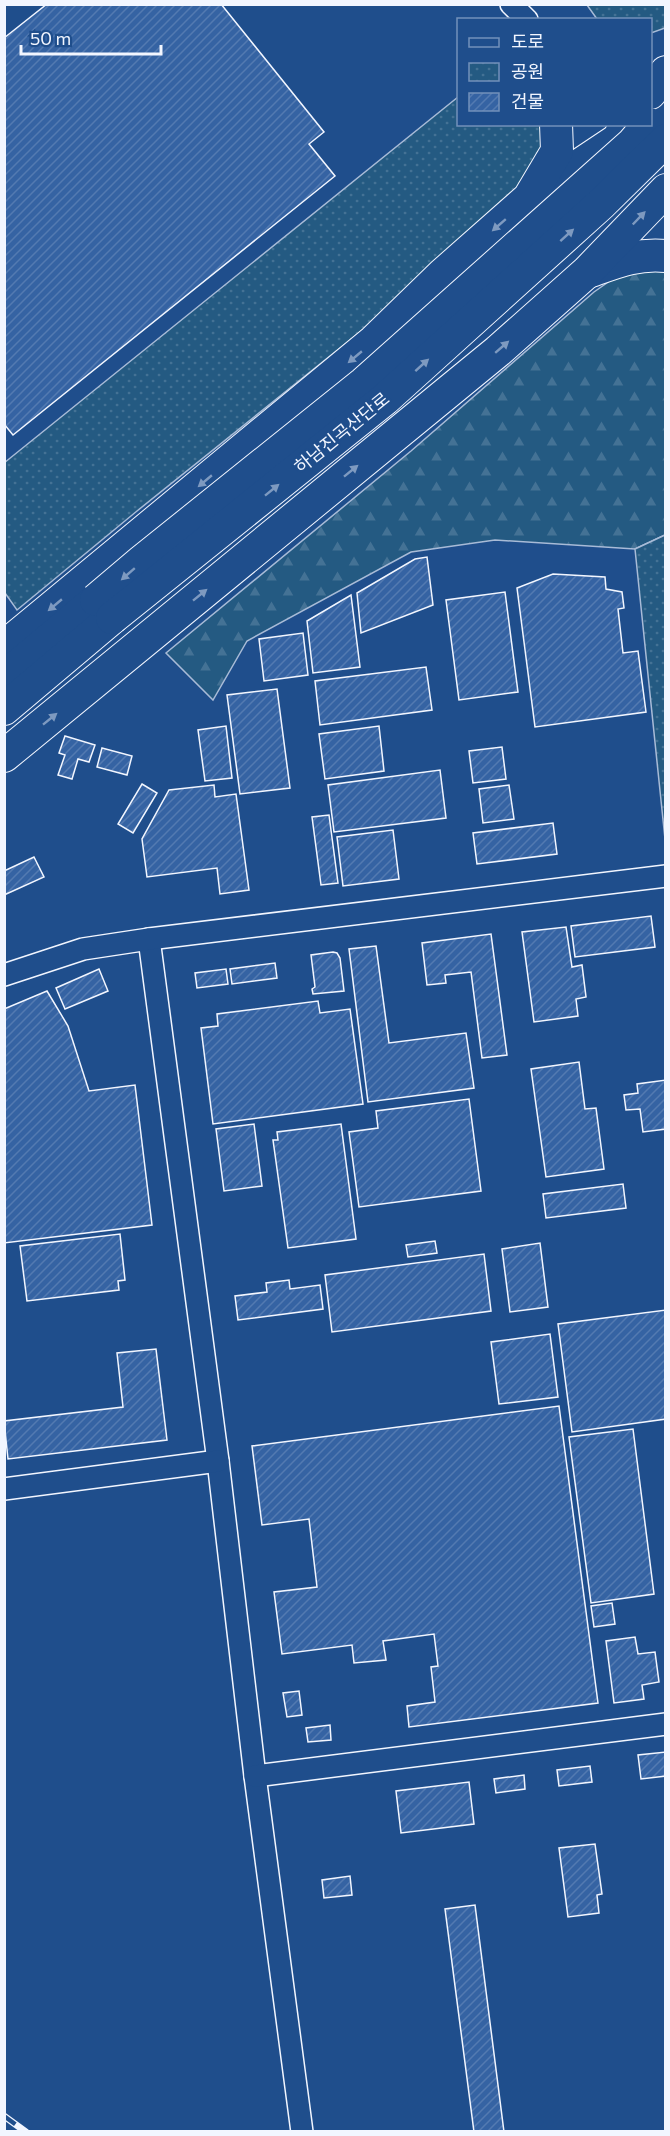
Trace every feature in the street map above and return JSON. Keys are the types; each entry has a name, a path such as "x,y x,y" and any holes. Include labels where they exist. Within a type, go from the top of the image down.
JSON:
{"highway":[{"path":"652,63 662,61 666,57"},
{"path":"652,92 666,72"},
{"name":"하남진곡산단로","path":"652,122 666,105"},
{"path":"530,198 557,151 556,126"},
{"name":"하남진곡산단로","path":"4,709 104,609 142,561 364,383 632,144 648,126"},
{"path":"4,647 374,341 443,274 530,198 617,130"},
{"name":"하남진곡산단로","path":"4,677 104,609 385,399 601,204 666,140"},
{"path":"4,756 498,351 587,272 664,194"},
{"path":"587,272 626,258 650,254 666,256"}],"street":[{"path":"511,4 525,18"},
{"path":"617,130 664,194"},
{"path":"4,975 84,949 149,939 666,876"},
{"path":"149,939 218,1461 255,1776 302,2132"},
{"path":"4,1489 218,1461"},
{"path":"255,1776 666,1724"}],"green space":[{"path":"587,5 665,5 665,28 652,33 652,18 596,18"},
{"path":"457,98 457,126 540,126 543,143 530,182 411,291 17,610 5,593 4,463"},
{"path":"624,271 665,271 665,535 635,549 495,540 411,552 247,641 213,700 166,653 411,451 594,292"},
{"path":"665,535 665,839 635,549"}],"building":[{"path":"47,4 221,4 324,132 309,144 335,176 13,435 4,424 4,38"},
{"path":"427,557 433,605 361,633 357,593 415,559"},
{"path":"553,574 605,577 606,589 622,592 624,608 618,609 623,653 638,651 646,712 535,727 517,588"},
{"path":"505,592 518,692 459,700 446,600"},
{"path":"351,595 360,667 313,673 307,621"},
{"path":"303,633 308,675 264,681 259,639"},
{"path":"426,667 432,710 320,725 315,681"},
{"path":"277,689 290,788 240,794 227,695"},
{"path":"226,726 232,778 205,781 198,730"},
{"path":"379,726 384,771 325,779 319,734"},
{"path":"65,736 95,745 89,762 78,759 72,779 58,775 65,755 59,753"},
{"path":"502,747 506,779 473,783 469,751"},
{"path":"102,748 132,756 127,775 97,767"},
{"path":"440,770 446,818 334,832 328,785"},
{"path":"142,784 157,793 133,833 118,824"},
{"path":"214,785 215,797 236,794 249,890 220,894 217,868 147,877 142,839 169,790"},
{"path":"509,785 514,819 483,823 479,789"},
{"path":"329,815 338,883 321,885 312,817"},
{"path":"553,823 557,854 477,864 473,833"},
{"path":"393,830 399,879 343,886 337,837"},
{"path":"34,857 44,877 4,895 4,871"},
{"path":"651,916 655,947 575,957 571,926"},
{"path":"566,927 572,967 582,965 586,997 576,999 578,1016 534,1022 522,932"},
{"path":"491,934 507,1055 482,1058 471,972 445,975 446,983 427,985 422,943"},
{"path":"376,946 389,1043 466,1033 474,1088 368,1102 349,949"},
{"path":"337,953 340,958 344,991 313,994 312,989 315,987 311,955"},
{"path":"275,963 277,978 232,984 230,969"},
{"path":"99,969 108,991 65,1009 56,988"},
{"path":"226,969 228,984 197,988 195,973"},
{"path":"47,991 68,1026 89,1091 135,1085 152,1225 4,1243 4,1009"},
{"path":"318,1001 320,1013 350,1009 363,1104 213,1124 201,1028 218,1026 217,1014"},
{"path":"579,1062 585,1109 596,1108 604,1169 546,1177 531,1069"},
{"path":"666,1080 666,1129 643,1132 640,1109 626,1110 624,1095 638,1093 637,1084"},
{"path":"469,1099 481,1191 359,1207 349,1132 378,1128 376,1111"},
{"path":"254,1124 262,1186 224,1191 216,1129"},
{"path":"341,1124 356,1239 288,1248 273,1140 278,1140 277,1132"},
{"path":"623,1184 626,1208 546,1218 543,1194"},
{"path":"120,1234 125,1280 118,1281 119,1290 27,1301 20,1246"},
{"path":"435,1241 437,1253 408,1257 406,1245"},
{"path":"540,1243 548,1307 510,1312 502,1249"},
{"path":"484,1254 491,1311 332,1332 325,1275"},
{"path":"289,1280 290,1289 320,1285 323,1309 238,1320 235,1296 267,1292 266,1283"},
{"path":"666,1310 666,1419 572,1432 558,1324"},
{"path":"550,1334 558,1397 499,1404 491,1342"},
{"path":"156,1349 167,1440 8,1459 4,1421 123,1407 117,1353"},
{"path":"559,1406 598,1703 409,1727 407,1706 435,1702 431,1667 438,1666 434,1634 383,1641 386,1660 354,1663 352,1645 282,1654 274,1592 317,1587 309,1519 262,1525 252,1446"},
{"path":"633,1429 654,1594 591,1603 569,1437"},
{"path":"612,1603 615,1624 594,1627 591,1606"},
{"path":"635,1637 638,1654 655,1652 659,1682 642,1685 644,1699 614,1703 606,1641"},
{"path":"299,1691 302,1715 287,1717 283,1693"},
{"path":"330,1725 331,1740 308,1742 306,1728"},
{"path":"666,1752 666,1776 641,1779 638,1755"},
{"path":"590,1766 592,1782 559,1786 557,1770"},
{"path":"524,1775 525,1789 496,1793 494,1779"},
{"path":"469,1782 474,1824 401,1833 396,1791"},
{"path":"595,1844 602,1894 597,1895 599,1913 568,1917 559,1848"},
{"path":"350,1876 352,1895 324,1898 322,1880"},
{"path":"475,1905 504,2132 474,2132 445,1909"}],"railway":[{"path":"4,2116 26,2132"}]}
